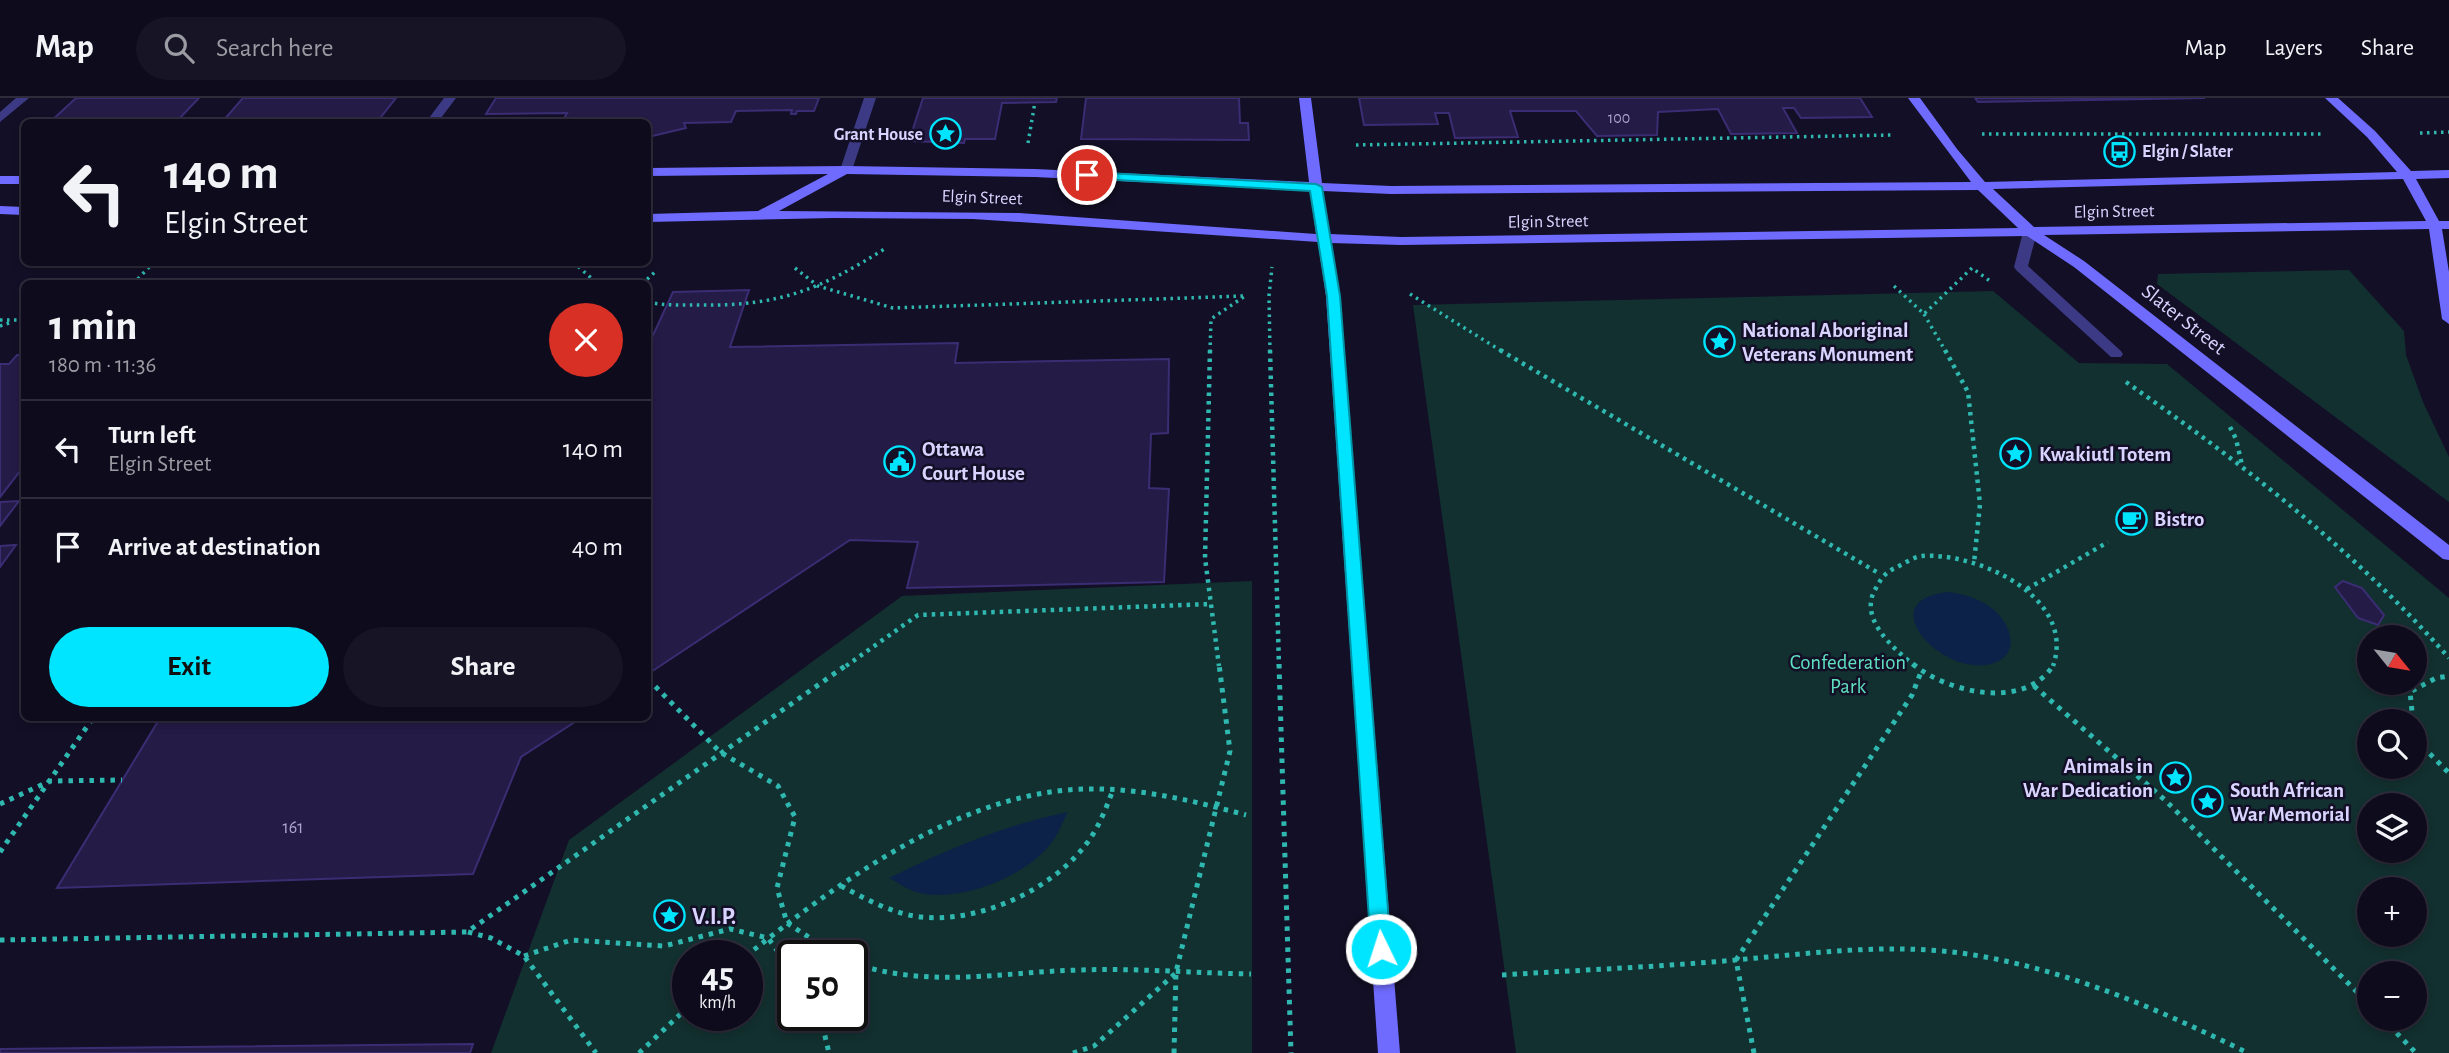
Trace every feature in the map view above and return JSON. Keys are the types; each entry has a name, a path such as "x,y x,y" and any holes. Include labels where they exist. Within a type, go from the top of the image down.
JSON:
{"main road":[{"path":"1306,98 1335,317 1389,1053"},
{"name":"Slater Street","path":"1914,98 1937,134 1982,186 2030,232 2079,264 2449,554"},
{"path":"2331,98 2371,134 2407,175 2442,226 2449,318"},
{"name":"Elgin Street","path":"651,172 846,170 1035,173 1433,190 1982,186 2449,174"},
{"path":"760,216 846,170"},
{"path":"0,180 21,180"},
{"path":"0,210 21,211"},
{"name":"Elgin Street","path":"651,218 861,214 1018,217 1325,240 1555,240 2442,226"}],"street":[{"path":"0,118 23,98"},
{"path":"434,119 450,98"},
{"path":"846,170 870,98"},
{"path":"2030,232 2021,267 2116,354"}],"path":[{"path":"1026,154 1035,102"},
{"path":"2420,133 2449,132"},
{"path":"1982,134 2327,134"},
{"path":"1356,145 1892,135"},
{"path":"651,303 660,305 751,304 790,297 818,286 890,245"},
{"path":"137,280 150,266"},
{"path":"578,266 593,280"},
{"path":"795,268 818,286 893,308 1245,296 1211,319 1205,558 1230,751 1176,972 1174,1053"},
{"path":"1924,314 1972,268"},
{"path":"646,280 655,272"},
{"path":"1894,286 1924,314 1968,392 1980,504 1974,562"},
{"path":"1410,294 1474,335 1880,574"},
{"path":"1269,296 1274,564 1291,1053"},
{"path":"0,320 21,320"},
{"path":"0,326 16,320"},
{"path":"2226,420 2236,439 2242,466 2351,555 2416,619 2449,658"},
{"path":"2027,589 2108,542"},
{"path":"1919,556 1945,556 1974,562 2027,589 2045,611 2056,633 2058,654 2051,672 2034,686 2010,693 1981,693 1950,686 1921,672 1897,654 1880,633 1870,611 1871,591 1880,574 1897,562 1919,556"},
{"path":"467,932 918,615 1211,604"},
{"path":"1754,1053 1736,960 1912,695 1921,672"},
{"path":"2412,709 2410,692 2436,678 2449,676"},
{"path":"651,682 720,752 778,786 795,817 777,888 787,923 813,940"},
{"path":"2034,686 2090,730 2248,879 2357,992"},
{"path":"0,852 91,721"},
{"path":"2427,750 2449,773"},
{"path":"0,804 50,781 122,780"},
{"path":"763,942 840,886 940,828 986,810 1041,795 1079,789 1113,790 1216,807 1246,815"},
{"path":"840,886 886,908 921,917 950,918 1021,897 1081,851 1099,827 1113,790"},
{"path":"524,956 571,940 664,946 730,929 768,938 777,950"},
{"path":"0,940 467,932 491,938 524,956 596,1053"},
{"path":"1502,975 1736,960 1834,949 1932,950 1981,957 2039,970 2113,991 2248,1053"},
{"path":"868,968 894,977 925,979 1071,970 1251,974"},
{"path":"1073,1053 1094,1046 1176,972"},
{"path":"639,1053 672,1022"},
{"path":"824,1031 829,1053"},
{"path":"2395,1031 2416,1053"}],"green space":[{"path":"2349,270 2404,331 2406,355 2423,402 2449,457 2449,502 2157,284 2158,274"},
{"name":"Confederation Park","path":"1993,291 2079,363 2167,364 2449,598 2449,1053 1516,1053 1413,305"},
{"path":"1252,581 1252,1053 491,1053 569,840 902,596"}],"water":[{"path":"1950,592 1979,600 2001,617 2011,642 2005,657 1986,665 1967,664 1932,647 1920,633 1914,620 1916,607 1927,597"},
{"path":"1068,812 1053,841 1041,854 1008,877 989,885 949,895 930,895 913,891 889,878 976,839"}],"building":[{"path":"76,98 199,98 179,119 53,119"},
{"path":"243,98 396,98 379,119 225,119"},
{"path":"496,98 819,98 814,111 797,111 796,114 791,114 792,110 736,111 731,122 684,123 686,128 651,136 651,119 564,119 567,113 486,114"},
{"path":"923,98 1057,98 1056,102 1002,103 995,139 965,139 964,143 909,141"},
{"path":"1086,98 1239,98 1240,123 1248,123 1249,140 1081,139"},
{"path":"1359,98 1860,98 1872,117 1801,118 1794,108 1783,108 1797,133 1731,134 1718,109 1658,112 1657,135 1597,136 1576,111 1510,111 1518,137 1455,138 1449,113 1435,113 1438,124 1364,125"},
{"path":"1975,98 2205,98 1978,102"},
{"name":"Ottawa Court House","path":"749,290 730,347 958,343 955,363 1169,359 1168,433 1151,434 1149,488 1169,489 1164,582 907,588 918,542 850,540 651,672 651,340 673,292"},
{"path":"17,355 21,355 21,470 0,497 0,364 9,364"},
{"path":"19,501 0,526 0,502"},
{"path":"16,545 0,567 0,546"},
{"path":"2343,581 2362,588 2384,615 2378,625 2358,618 2335,587"},
{"path":"158,721 576,721 521,757 473,874 57,888"},
{"path":"473,1044 470,1053 0,1053 0,1049"}],"place":[{"name":"Grant House","path":"946,134"},
{"name":"Elgin / Slater","path":"2119,151"},
{"name":"National Aboriginal Veterans Monument","path":"1719,342"},
{"name":"Kwakiutl Totem","path":"2016,454"},
{"name":"Ottawa Court House","path":"899,461"},
{"name":"Bistro","path":"2131,519"},
{"name":"Animals in War Dedication","path":"2176,778"},
{"name":"South African War Memorial","path":"2207,802"},
{"name":"V.I.P.","path":"669,916"}],"route":[{"path":"1087,175 1316,187 1333,296 1381,949"}]}
